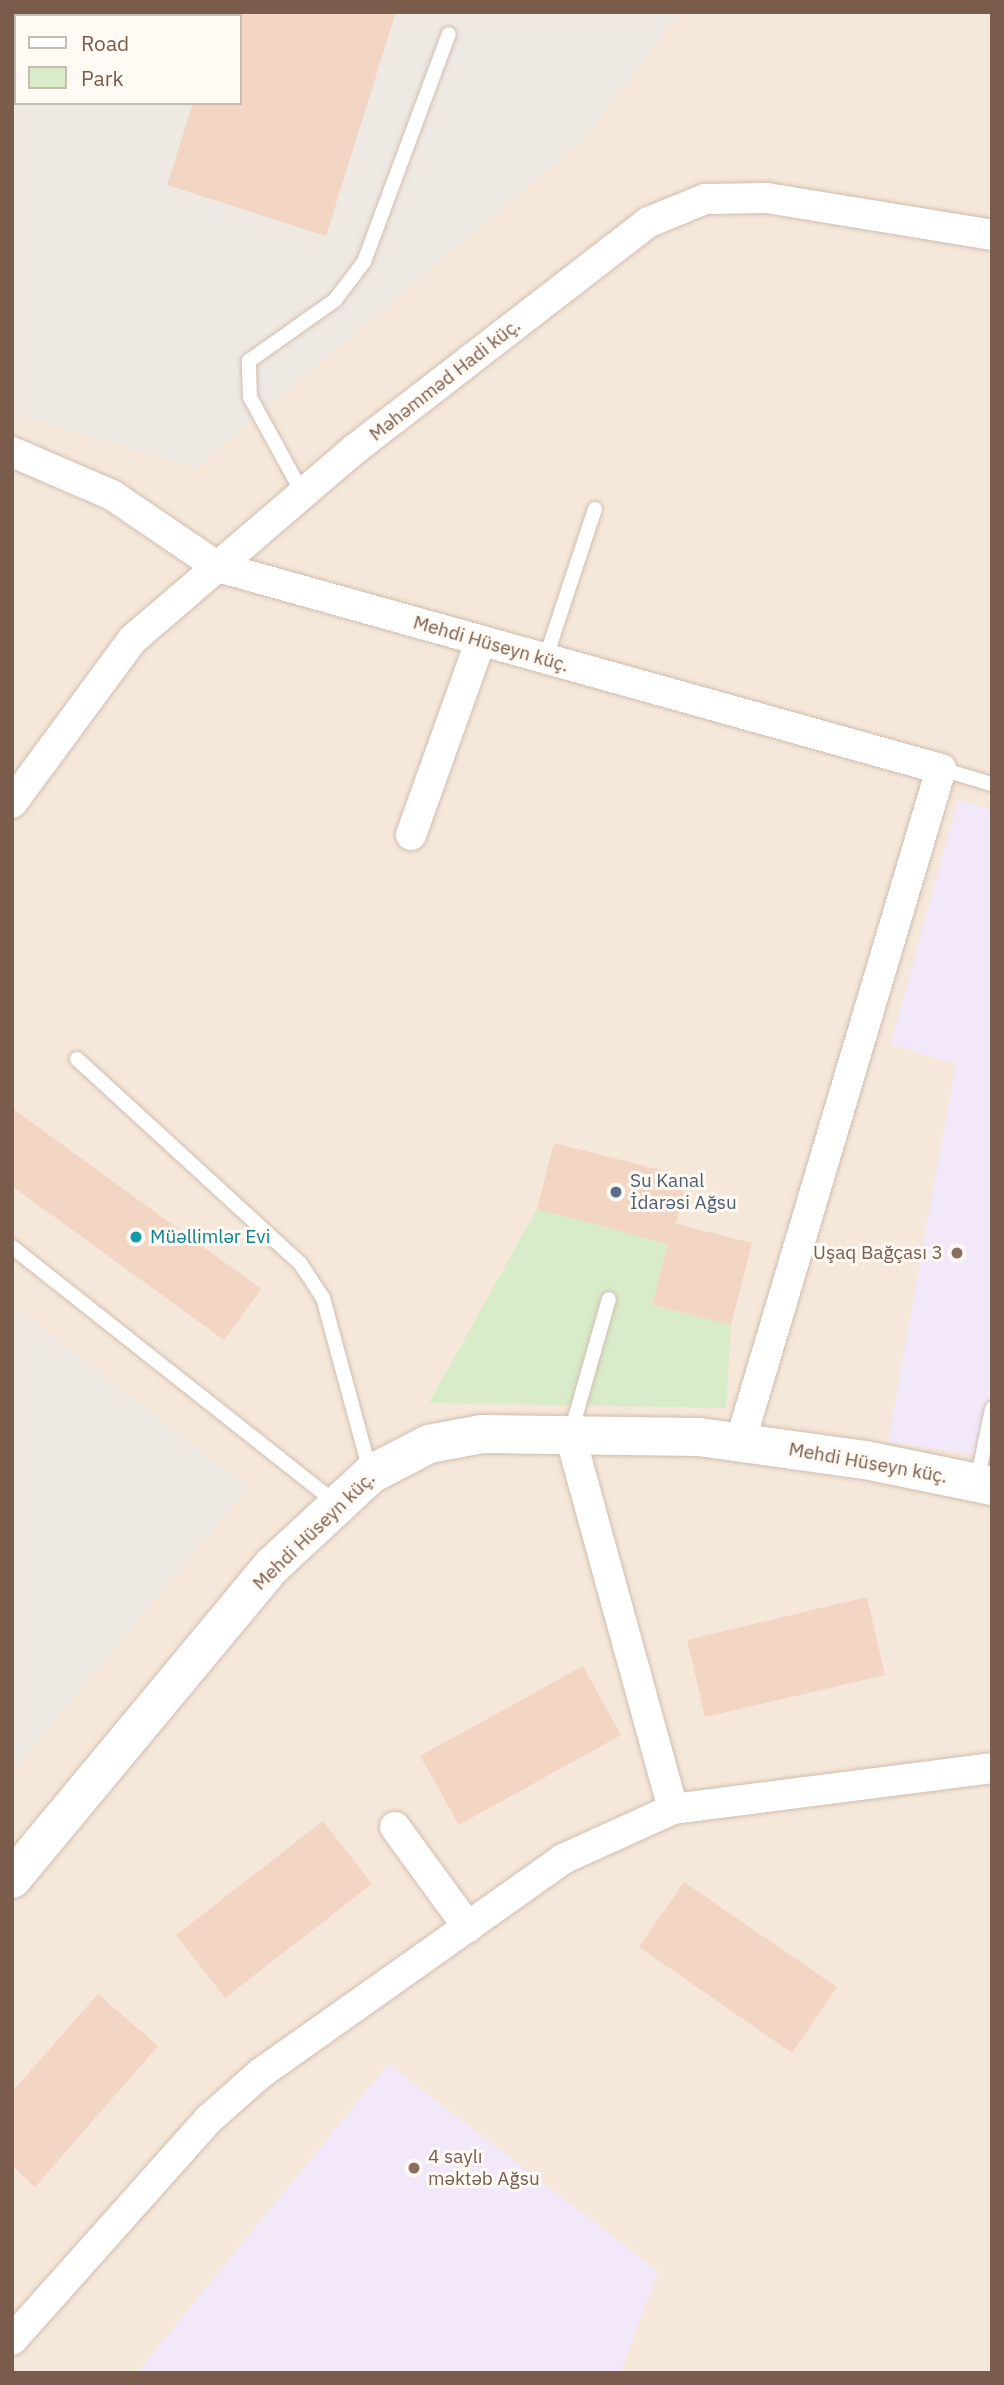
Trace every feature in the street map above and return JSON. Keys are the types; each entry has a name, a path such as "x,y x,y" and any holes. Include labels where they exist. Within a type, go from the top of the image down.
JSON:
{"street":[{"name":"Məhəmməd Hadi küç.","path":"12,803 132,640 303,494 649,222 705,199 767,198 992,235"},
{"name":"Mehdi Hüseyn küç.","path":"12,452 112,495 218,567 941,769"},
{"path":"411,835 480,642"},
{"path":"740,1443 941,769"},
{"name":"Mehdi Hüseyn küç.","path":"12,1879 272,1566 371,1474 442,1441 482,1434 740,1443 984,1484"},
{"path":"570,1435 673,1809"},
{"path":"12,2340 209,2119 261,2073 563,1859 673,1809 992,1768"},
{"path":"394,1827 468,1927"}],"lane":[{"path":"303,494 250,397 249,361 335,300 364,262 449,34"},
{"path":"544,660 595,509"},
{"name":"Mehdi Hüseyn küç.","path":"941,769 992,784"},
{"path":"77,1059 300,1263 323,1298 371,1474"},
{"path":"12,1247 338,1504"},
{"path":"570,1435 609,1299"},
{"path":"984,1484 992,1409"}],"shaded area":[{"path":"12,12 992,12 992,2373 12,2373"},
{"path":"12,12 681,12 582,141 196,468 12,413"},
{"name":"Uşaq Bağçası 3","path":"958,800 992,810 992,1457 888,1442 956,1064 891,1044"},
{"path":"12,1305 248,1487 12,1773"},
{"name":"4 saylı məktəb Ağsu","path":"388,2064 658,2271 620,2373 137,2373"}],"green space":[{"path":"537,1209 668,1244 652,1305 731,1325 726,1408 429,1403"}],"building":[{"path":"222,12 396,12 326,236 167,185 192,105 242,105 242,14"},
{"name":"Müəllimlər Evi","path":"12,1108 261,1289 224,1340 12,1186"},
{"path":"554,1143 688,1177 676,1224 752,1243 731,1325 652,1305 668,1244 537,1209"},
{"path":"867,1597 885,1675 705,1717 687,1640"},
{"path":"583,1666 621,1735 459,1825 420,1756"},
{"path":"323,1821 372,1884 225,1998 176,1935"},
{"path":"684,1882 837,1987 792,2053 639,1947"},
{"path":"98,1994 158,2046 35,2187 12,2166 12,2092"}],"place":[{"name":"Su Kanal İdarəsi Ağsu","path":"616,1192"},
{"name":"Müəllimlər Evi","path":"136,1237"},
{"name":"Uşaq Bağçası 3","path":"957,1253"},
{"name":"4 saylı məktəb Ağsu","path":"414,2168"}]}
